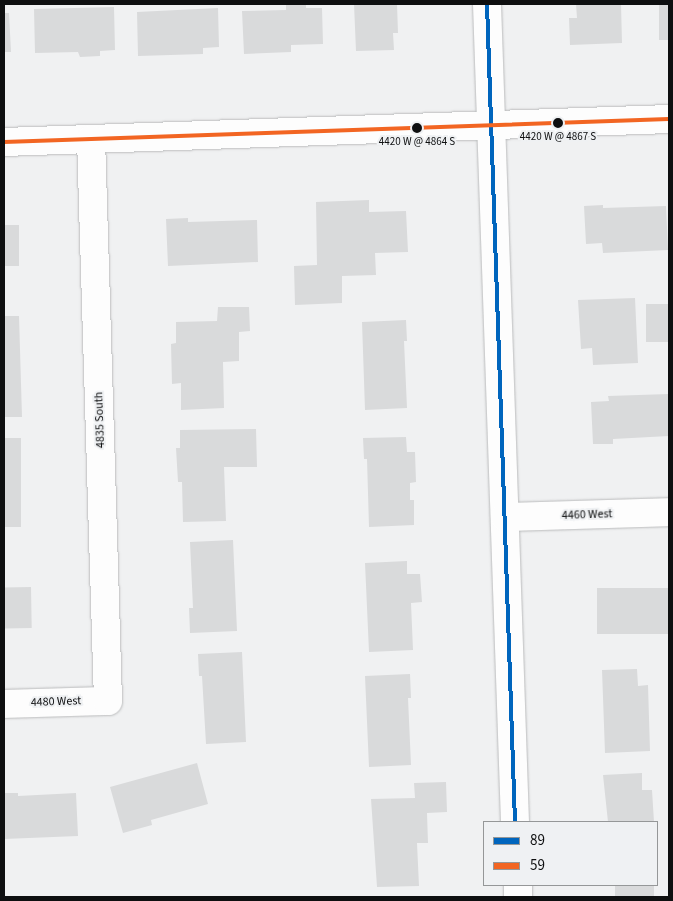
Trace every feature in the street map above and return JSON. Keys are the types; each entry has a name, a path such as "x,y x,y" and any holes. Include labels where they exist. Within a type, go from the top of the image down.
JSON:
{"street":[{"path":"487,4 515,821"},
{"path":"4,142 669,119"},
{"name":"4835 South","path":"91,139 108,700"},
{"name":"4460 West","path":"505,517 669,512"},
{"name":"4480 West","path":"4,704 108,700"}],"building":[{"path":"286,4 306,4 306,8 322,8 323,44 291,45 291,52 244,54 242,11 286,10"},
{"path":"354,4 397,4 398,33 393,33 394,50 356,51"},
{"path":"576,4 621,4 622,43 570,45 569,18 577,18"},
{"path":"659,4 669,4 669,40 659,40"},
{"path":"114,7 115,50 100,51 100,56 80,57 78,52 35,53 34,9"},
{"path":"218,8 219,47 203,48 203,54 138,56 137,12"},
{"path":"4,13 9,13 11,52 4,52"},
{"path":"369,200 369,212 406,211 408,252 375,253 376,275 342,276 342,303 295,305 294,266 317,265 316,202"},
{"path":"603,205 603,208 666,206 668,250 603,253 602,243 586,244 584,206"},
{"path":"188,218 188,222 257,220 258,262 168,266 166,219"},
{"path":"4,225 19,225 19,266 4,266"},
{"path":"635,298 638,363 593,365 592,348 581,349 578,300"},
{"path":"646,304 669,304 669,342 646,342"},
{"path":"218,307 249,307 250,331 239,332 239,361 223,362 224,408 181,410 181,383 172,384 171,344 176,343 176,322 217,321"},
{"path":"4,316 19,316 22,417 4,417"},
{"path":"406,320 407,341 404,341 407,408 365,410 362,322"},
{"path":"669,394 669,436 613,439 613,444 593,444 591,402 609,401 608,396"},
{"path":"256,429 257,467 224,467 226,521 183,522 182,482 178,482 176,448 180,448 180,430"},
{"path":"406,437 407,452 415,452 416,482 410,483 410,500 414,500 414,525 369,527 367,459 364,459 363,438"},
{"path":"4,438 21,438 21,527 4,527"},
{"path":"233,540 237,631 190,633 189,608 193,608 190,542"},
{"path":"407,561 407,574 420,574 422,602 411,603 413,650 369,652 365,563"},
{"path":"4,587 31,587 32,628 5,628"},
{"path":"597,588 669,588 669,634 597,634"},
{"path":"242,652 246,742 206,744 202,676 199,676 198,654"},
{"path":"637,669 638,686 648,685 650,751 605,753 602,670"},
{"path":"410,674 411,698 408,698 411,765 369,767 365,676"},
{"path":"197,763 208,804 151,820 152,825 123,833 110,787"},
{"path":"642,773 642,790 652,790 654,821 608,821 603,775"},
{"path":"446,782 447,812 427,813 428,843 417,843 419,886 377,887 371,799 415,798 414,783"},
{"path":"4,793 18,793 18,796 76,793 78,836 4,839"},
{"path":"615,886 654,886 654,897 615,897"}],"transit line":[{"name":"89","path":"487,4 515,821"},
{"name":"59","path":"4,142 669,119"}],"place":[{"name":"4420 W @ 4867 S","path":"558,123"},
{"name":"4420 W @ 4864 S","path":"417,128"}]}
